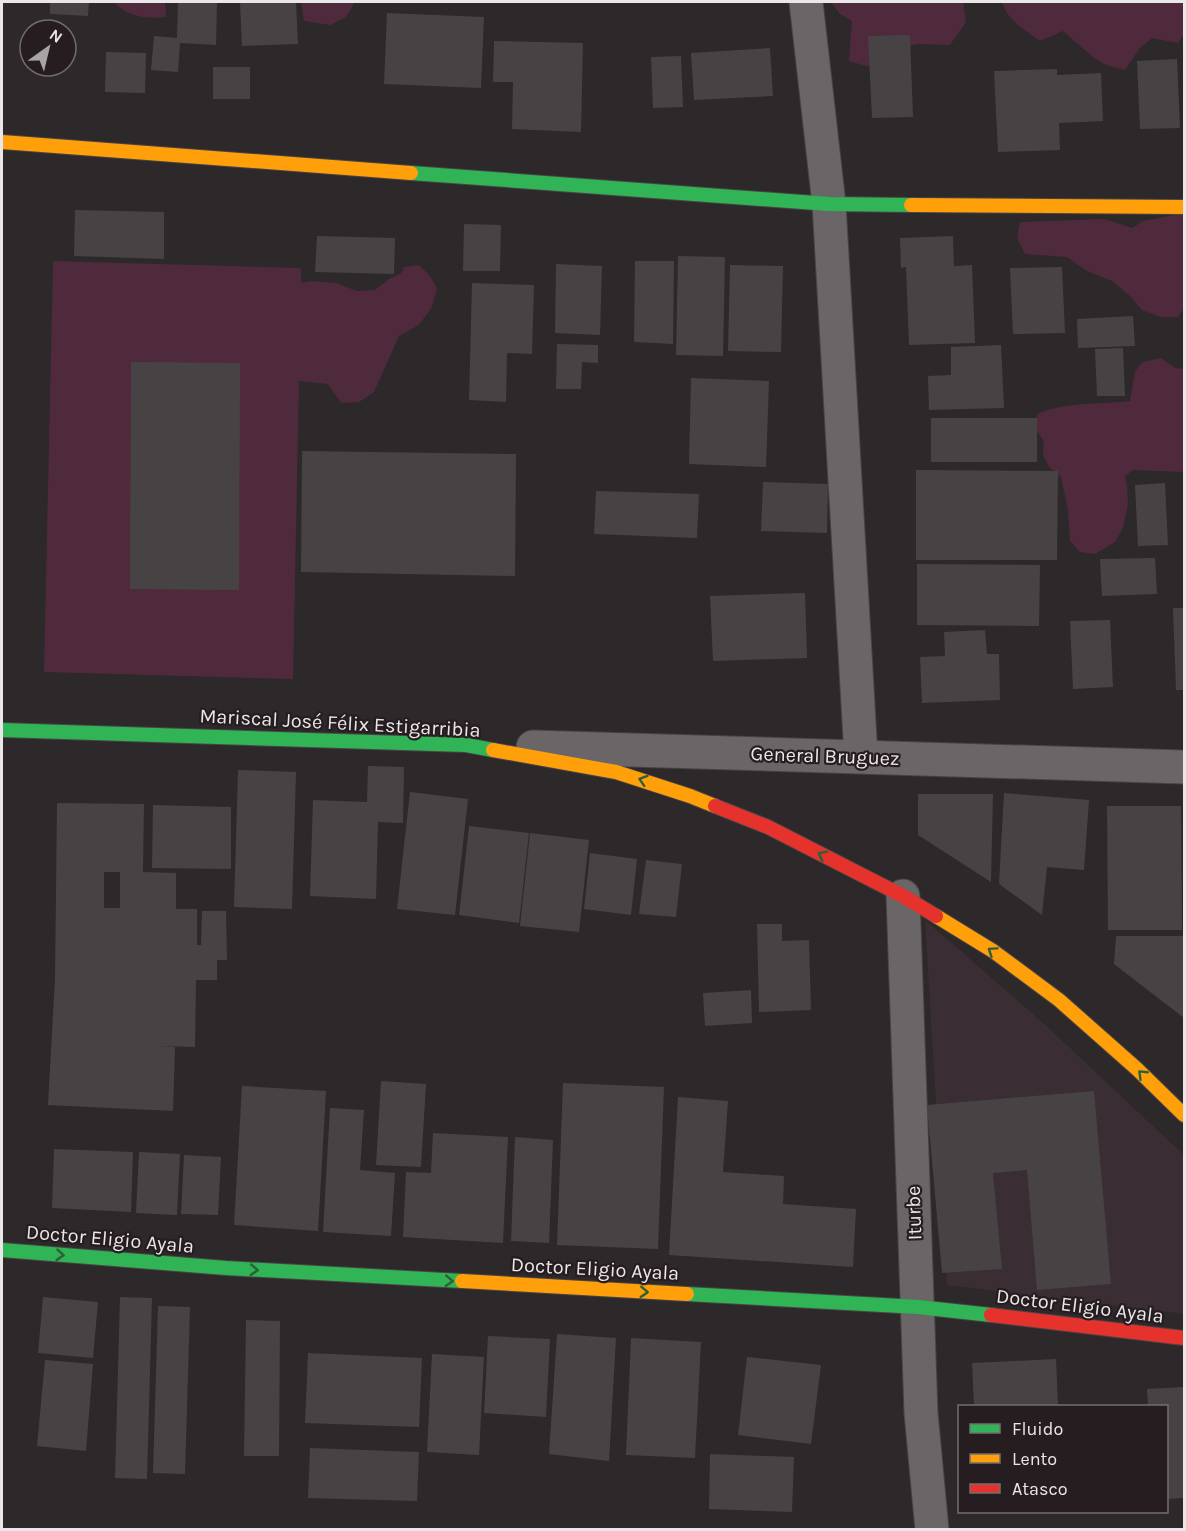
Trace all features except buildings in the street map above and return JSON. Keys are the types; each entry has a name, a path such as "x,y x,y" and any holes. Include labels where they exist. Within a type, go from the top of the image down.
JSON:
{"street":[{"path":"806,2 829,204 861,756"},
{"path":"2,142 829,204 1185,207"},
{"name":"Mariscal José Félix Estigarribia","path":"2,730 466,745 616,772 690,796 768,827 903,896 993,951 1059,1000 1185,1115"},
{"name":"General Bruguez","path":"466,745 1185,767"},
{"name":"Iturbe","path":"903,896 921,1413 932,1530"},
{"path":"2,1234 2,1257"},
{"name":"Doctor Eligio Ayala","path":"2,1250 226,1268 918,1307 1185,1338"}],"shaded area":[{"path":"113,2 165,2 166,17 138,16 125,11"},
{"path":"301,2 355,2 346,17 330,25 304,21"},
{"path":"831,2 963,2 966,22 950,45 917,44 904,47 885,64 866,66 849,61 852,21 840,14"},
{"path":"1002,2 1184,2 1184,34 1178,43 1152,38 1139,49 1125,70 1106,65 1093,57 1063,31 1040,41 1012,19"},
{"path":"1184,213 1184,308 1178,317 1160,317 1142,310 1112,281 1087,271 1067,257 1025,254 1017,238 1020,222 1104,219 1132,228 1143,221"},
{"path":"53,261 301,268 301,283 311,281 336,283 357,291 375,290 401,273 404,267 419,265 430,276 437,288 432,307 419,325 399,336 374,392 359,402 341,403 328,384 299,381 293,679 44,672"},
{"path":"1161,358 1175,368 1184,369 1184,472 1133,470 1125,476 1128,504 1123,528 1115,542 1095,554 1080,552 1070,541 1068,510 1061,477 1049,467 1043,455 1044,442 1035,427 1037,414 1071,405 1130,401 1135,371 1143,362"},
{"path":"925,920 1040,1020 1184,1155 1184,1314 947,1285"}],"traffic: fast":[{"path":"411,173 829,204 911,205"},
{"path":"2,730 466,745 493,750"},
{"path":"2,1250 226,1268 462,1281"},
{"path":"687,1294 918,1307 991,1315"}],"traffic: slow":[{"path":"2,142 411,173"},
{"path":"911,205 1184,207"},
{"path":"493,750 616,772 715,806"},
{"path":"936,916 993,951 1059,1000 1137,1069 1184,1115"},
{"path":"462,1281 687,1294"}],"traffic: jam":[{"path":"715,806 768,827 903,896 936,916"},
{"path":"991,1315 1184,1338"}]}
